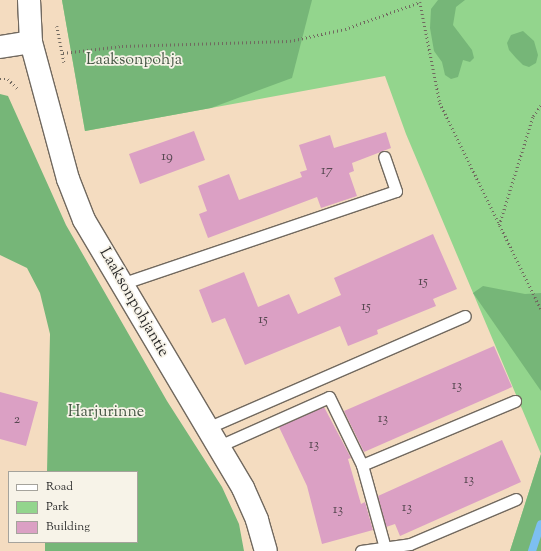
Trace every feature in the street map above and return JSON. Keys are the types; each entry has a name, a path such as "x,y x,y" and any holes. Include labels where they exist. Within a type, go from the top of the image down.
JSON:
{"street":[{"name":"Laaksonpohjantie","path":"29,0 31,42 68,179 84,220 243,488 257,520 266,551"},
{"path":"0,47 31,42"}],"lane":[{"path":"121,284 396,191 384,157"},
{"path":"207,428 464,316"},
{"path":"219,446 329,397 362,465 385,548"},
{"path":"362,465 515,400"},
{"path":"361,551 410,544 516,499"}],"path":[{"path":"63,53 122,46 290,42 345,29 421,1 440,103 541,309"},
{"path":"499,225 533,116 541,105"}],"green space":[{"name":"Laaksonpohja","path":"62,0 541,0 541,454 406,134 385,76 85,131"},
{"path":"62,0 312,0 292,78 211,108 85,131"},
{"path":"438,0 465,0 456,7 453,25 472,50 474,58 470,62 463,60 458,77 451,79 445,75 442,62 434,51 430,28 431,9"},
{"path":"523,31 534,41 538,55 536,63 529,67 523,65 516,58 509,50 507,43 511,35"},
{"name":"Harjurinne","path":"0,94 8,96 66,225 167,401 222,487 239,524 244,551 45,551 45,543 138,543 138,471 47,471 50,334 40,293 27,268 0,255"},
{"path":"483,286 525,294 541,293 541,391 473,293"},
{"path":"541,454 541,551 510,551"},
{"path":"541,454 541,551 510,551"}],"building":[{"path":"194,131 205,160 140,184 129,154"},
{"path":"386,132 391,148 352,163 354,171 349,173 357,196 321,208 317,197 208,238 199,214 207,211 198,186 229,174 239,200 302,177 300,172 307,170 299,145 330,135 334,148"},
{"path":"433,234 457,289 433,299 436,306 377,330 378,334 348,346 340,326 245,365 225,318 212,323 199,290 244,272 258,307 289,294 298,314 341,295 334,278"},
{"path":"494,346 512,387 364,452 344,411"},
{"path":"0,392 38,402 26,446 0,439"},
{"path":"324,407 351,458 348,459 361,504 365,502 373,530 322,544 307,486 279,427"},
{"path":"502,440 521,482 400,536 395,524 386,527 378,496"}],"waterway":[{"path":"532,551 541,524"}]}
